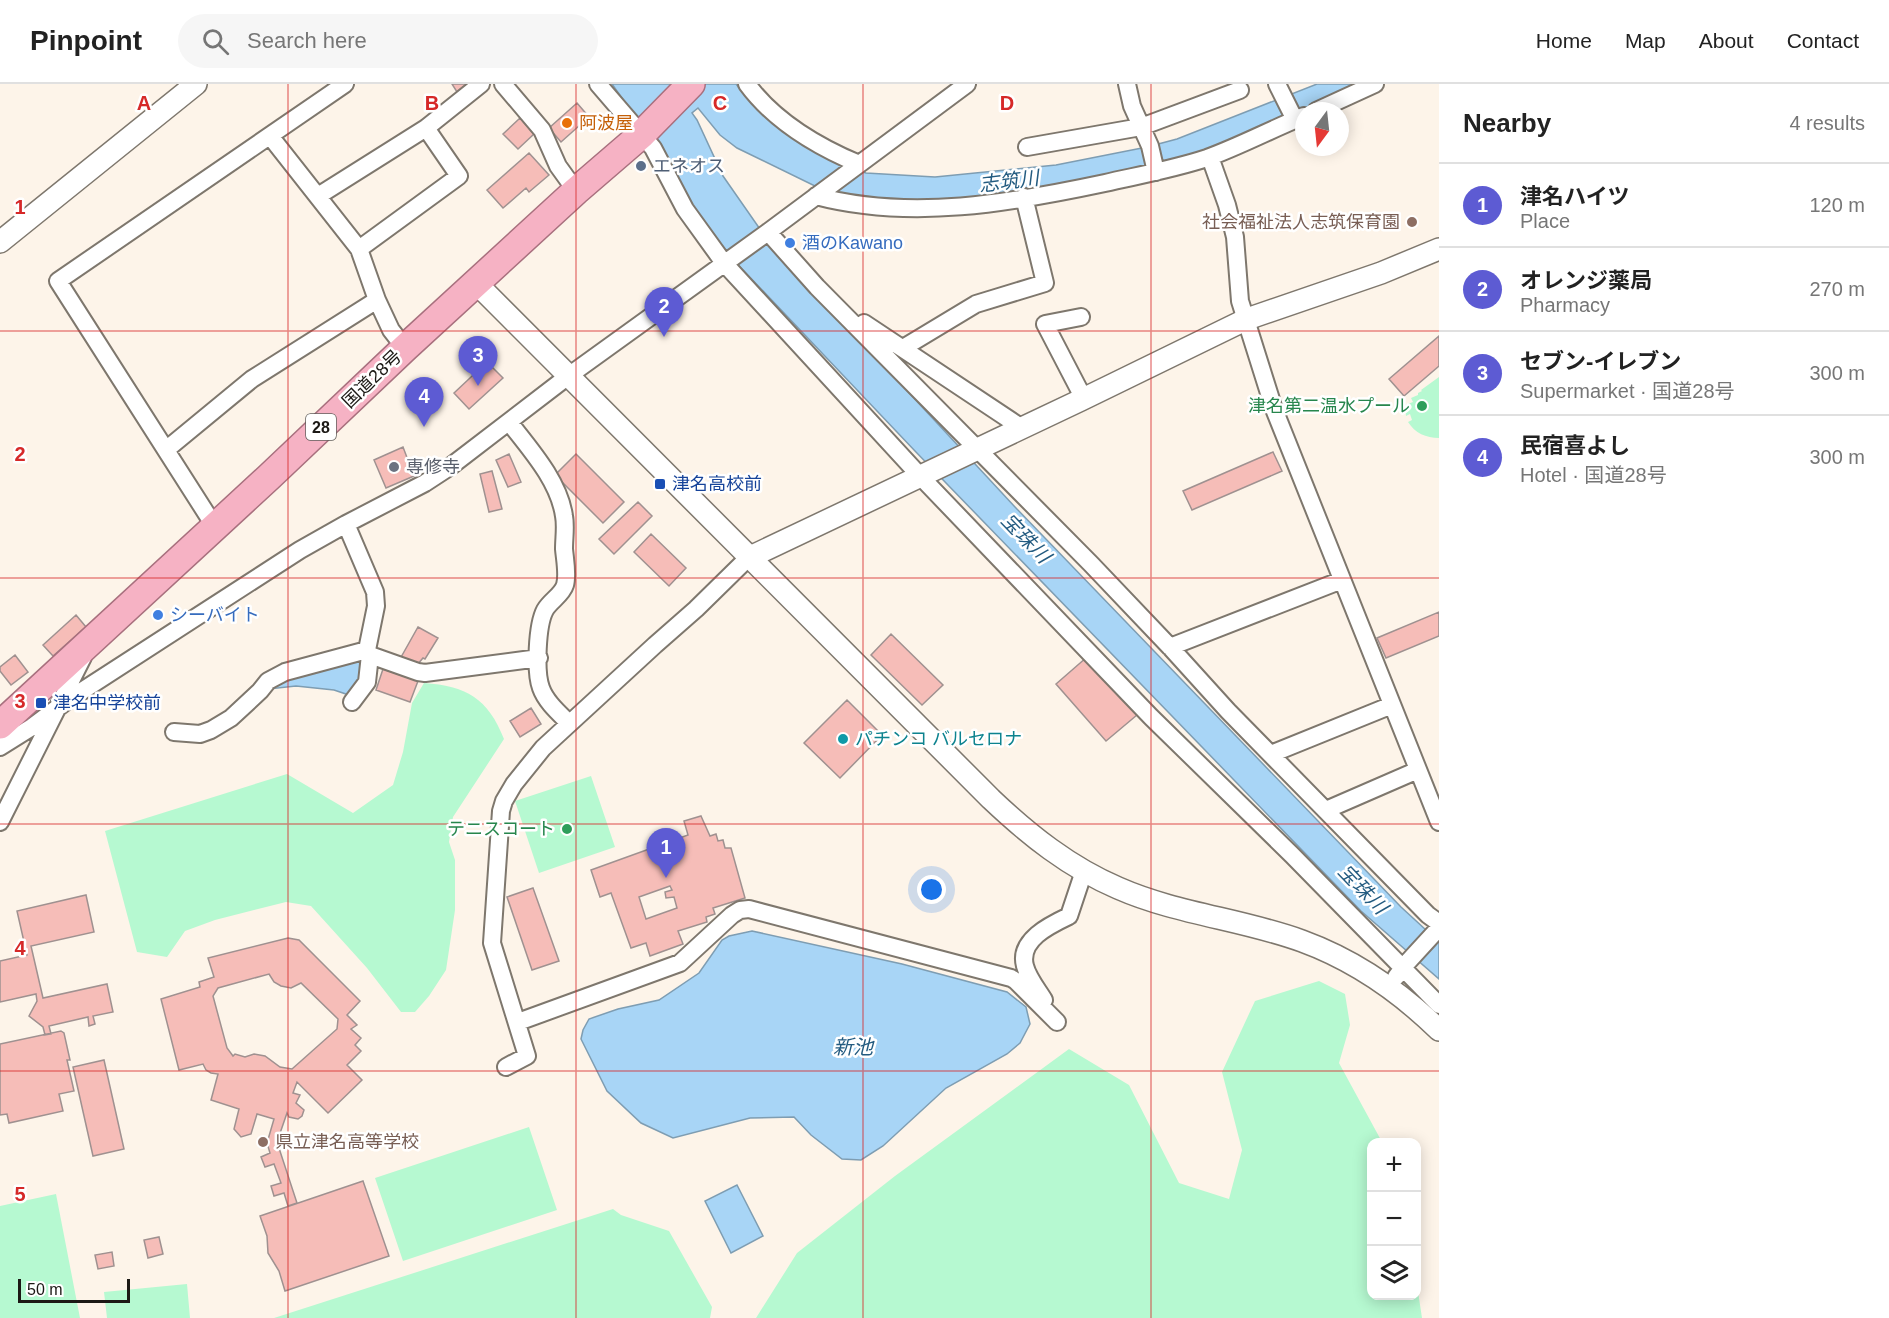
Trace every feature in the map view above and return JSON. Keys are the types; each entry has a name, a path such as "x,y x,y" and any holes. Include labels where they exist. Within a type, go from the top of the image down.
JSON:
{"highway":[{"name":"国道28号","path":"0,725 405,348 576,191 642,134 691,84"}],"street":[{"path":"0,242 196,84"},
{"path":"215,527 58,281 345,84"},
{"path":"318,196 426,128 481,84"},
{"path":"503,84 542,130 558,166 576,191"},
{"path":"598,84 653,147 686,209 726,261 921,476 1151,717 1292,855 1439,1005"},
{"path":"747,84 756,96 798,132 830,152 857,165"},
{"path":"1127,84 1132,106 1150,147 1156,172"},
{"path":"1277,84 1295,112"},
{"path":"1331,102 1352,89 1375,84"},
{"path":"0,747 32,727 58,706 300,550 425,483 509,422 567,376 768,232 961,86"},
{"path":"1027,147 1141,127 1240,90"},
{"path":"818,194 873,207 910,209 1065,191 1156,172 1210,157 1295,120"},
{"path":"359,249 459,176 426,128"},
{"path":"270,136 359,249 377,300 391,330 405,348"},
{"path":"1210,157 1227,205 1235,237 1240,301 1274,409 1439,822"},
{"path":"903,348 975,304 1045,283 1024,197"},
{"path":"768,232 817,287 857,326 973,451 1170,647 1228,711 1439,923"},
{"path":"506,1067 527,1056 492,943 501,811 504,801 514,784 543,748 696,609 748,558 1084,399 1246,319 1381,273 1439,249"},
{"path":"476,283 748,558 991,799 1035,839 1084,872 1119,889 1174,908 1302,941 1357,966 1415,1007 1439,1030"},
{"path":"167,449 252,379 377,300"},
{"path":"1082,317 1045,324 1084,399"},
{"path":"857,326 864,323 1022,428"},
{"path":"509,422 542,464 557,495 564,517 566,579 563,590 550,602 542,617 539,658 540,687 549,702 569,723"},
{"path":"346,524 375,592 376,606 368,653 367,682 352,702"},
{"path":"1170,647 1342,580"},
{"path":"0,822 90,642"},
{"path":"174,732 200,734 231,718 260,692 268,681 285,672 368,653 425,673 539,658"},
{"path":"1271,754 1392,705"},
{"path":"1326,810 1418,770"},
{"path":"518,1023 680,963 732,915 740,910 749,909 1011,978 1057,1022 1028,973 1024,964 1024,956 1036,935 1069,916 1084,872"},
{"path":"1389,988 1404,967 1439,928"}],"green space":[{"name":"津名第二温水プール","path":"1439,377 1439,438 1417,432 1408,422 1412,420 1410,414 1406,416 1405,405 1413,402 1411,398 1418,395 1421,390"},
{"path":"424,683 452,687 474,697 491,713 504,739 453,817 449,842 455,860 455,910 446,970 415,1012 401,1012 367,968 311,906 286,902 215,920 185,931 167,957 137,952 105,831 287,774 353,813 393,785 403,752 412,703"},
{"name":"テニスコート","path":"591,776 615,847 539,873 515,801"},
{"path":"1319,981 1345,994 1350,1025 1339,1063 1380,1138 1367,1138 1367,1300 1419,1300 1422,1318 756,1318 797,1253 895,1176 1069,1049 1129,1085 1179,1183 1229,1199 1242,1150 1222,1072 1255,1001"},
{"path":"529,1127 557,1210 403,1261 375,1178"},
{"path":"56,1194 80,1318 0,1318 0,1206"},
{"path":"613,1209 621,1215 669,1231 712,1307 710,1318 274,1318"},
{"path":"187,1284 190,1318 107,1318 104,1292"}],"water":[{"path":"612,84 736,84 748,99 844,166 866,173 935,177 1056,165 1147,147 1177,139 1317,84 1366,84 1325,102 1295,102 1295,115 1207,153 1020,195 878,203 817,187 737,148 720,135 698,108 692,113 723,176 769,242 1015,507 1401,907 1439,942 1439,979 1361,911 915,451 725,251 693,213 657,147"},
{"path":"357,659 363,662 365,672 349,695 334,690 296,686 269,689 270,685"},
{"name":"新池","path":"752,931 902,964 1007,992 1026,1007 1030,1024 1020,1043 1007,1054 946,1088 883,1146 861,1160 842,1159 811,1135 794,1117 750,1118 673,1138 641,1123 607,1091 581,1039 589,1019 618,1009 659,1000 699,973 722,940 729,936"},
{"path":"737,1185 763,1236 731,1253 705,1201"}],"building":[{"path":"452,84 469,84 457,92"},
{"path":"577,103 589,117 561,142 549,128"},
{"path":"520,118 534,134 518,149 503,134"},
{"path":"529,153 549,175 529,192 526,188 503,208 487,190"},
{"path":"1439,336 1439,366 1404,396 1389,379"},
{"path":"487,362 503,378 469,409 454,393"},
{"path":"403,447 414,476 386,488 374,460"},
{"path":"1273,452 1282,471 1192,510 1183,491"},
{"path":"509,454 521,482 508,487 496,460"},
{"path":"576,454 624,502 603,523 555,475"},
{"path":"492,471 502,509 489,512 480,474"},
{"path":"638,502 652,516 614,554 599,539"},
{"path":"651,534 686,568 669,586 634,552"},
{"path":"1439,612 1439,636 1386,658 1377,638"},
{"path":"76,615 86,627 53,656 43,645"},
{"path":"418,627 438,638 425,659 423,658 417,665 400,659"},
{"path":"891,634 943,685 922,705 871,655"},
{"path":"15,655 28,672 11,685 0,671 0,667"},
{"path":"1087,657 1137,715 1106,741 1056,684"},
{"path":"383,669 418,681 410,702 376,690"},
{"name":"パチンコ バルセロナ","path":"847,700 882,735 840,778 804,743"},
{"path":"531,708 541,724 520,737 510,721"},
{"path":"701,816 710,836 716,834 718,841 723,840 725,848 731,848 745,898 713,908 715,914 706,917 707,922 678,931 683,944 650,956 646,943 631,948 611,893 600,897 591,870 688,835 684,821","holes":["670,886 672,890 665,892 666,898 674,897 677,908 646,919 639,897"]},
{"path":"533,888 559,961 532,970 507,897"},
{"path":"86,895 94,932 31,946 43,998 107,984 113,1012 93,1016 95,1024 89,1026 88,1017 49,1026 51,1034 45,1035 43,1027 29,1016 37,1001 36,994 0,1002 0,961 27,955 17,911"},
{"name":"県立津名高等学校","path":"288,938 299,940 360,1001 347,1015 357,1025 351,1029 361,1038 355,1045 361,1051 347,1065 362,1080 328,1113 297,1082 293,1093 300,1095 296,1103 304,1110 302,1116 298,1119 289,1117 287,1113 277,1142 297,1203 288,1206 284,1193 274,1196 271,1186 281,1183 274,1164 265,1167 261,1157 270,1153 267,1143 274,1119 257,1114 251,1134 241,1137 234,1129 239,1109 211,1100 218,1074 206,1070 203,1064 179,1070 161,999 200,987 199,982 214,977 208,958","holes":["269,974 274,982 291,988 301,983 338,1019 337,1029 292,1069 280,1067 265,1056 254,1054 245,1057 235,1054 233,1056 227,1048 213,996 218,988"]},
{"path":"61,1031 64,1033 70,1060 67,1060 74,1091 59,1094 63,1111 9,1123 7,1114 0,1115 0,1044"},
{"path":"104,1060 124,1149 93,1156 73,1067"},
{"path":"363,1181 389,1256 285,1291 279,1271 268,1253 267,1236 260,1216"},
{"path":"159,1237 163,1254 148,1258 144,1240"},
{"path":"112,1252 114,1266 98,1269 95,1255"}],"place":[{"name":"阿波屋","path":"567,123"},
{"name":"エネオス","path":"641,166"},
{"name":"社会福祉法人志筑保育園","path":"1412,222"},
{"name":"酒のKawano","path":"790,243"},
{"name":"オレンジ薬局","path":"664,337"},
{"name":"セブン-イレブン","path":"478,386"},
{"name":"津名第二温水プール","path":"1422,406"},
{"name":"民宿喜よし","path":"424,427"},
{"name":"専修寺","path":"394,467"},
{"name":"津名高校前","path":"660,484"},
{"name":"シーバイト","path":"158,615"},
{"name":"津名中学校前","path":"41,703"},
{"name":"パチンコ バルセロナ","path":"843,739"},
{"name":"テニスコート","path":"567,829"},
{"name":"津名ハイツ","path":"666,878"},
{"name":"県立津名高等学校","path":"263,1142"}],"water label":[{"name":"志筑川","path":"1009,181"},
{"name":"宝珠川","path":"1026,538"},
{"name":"宝珠川","path":"1363,889"}]}
